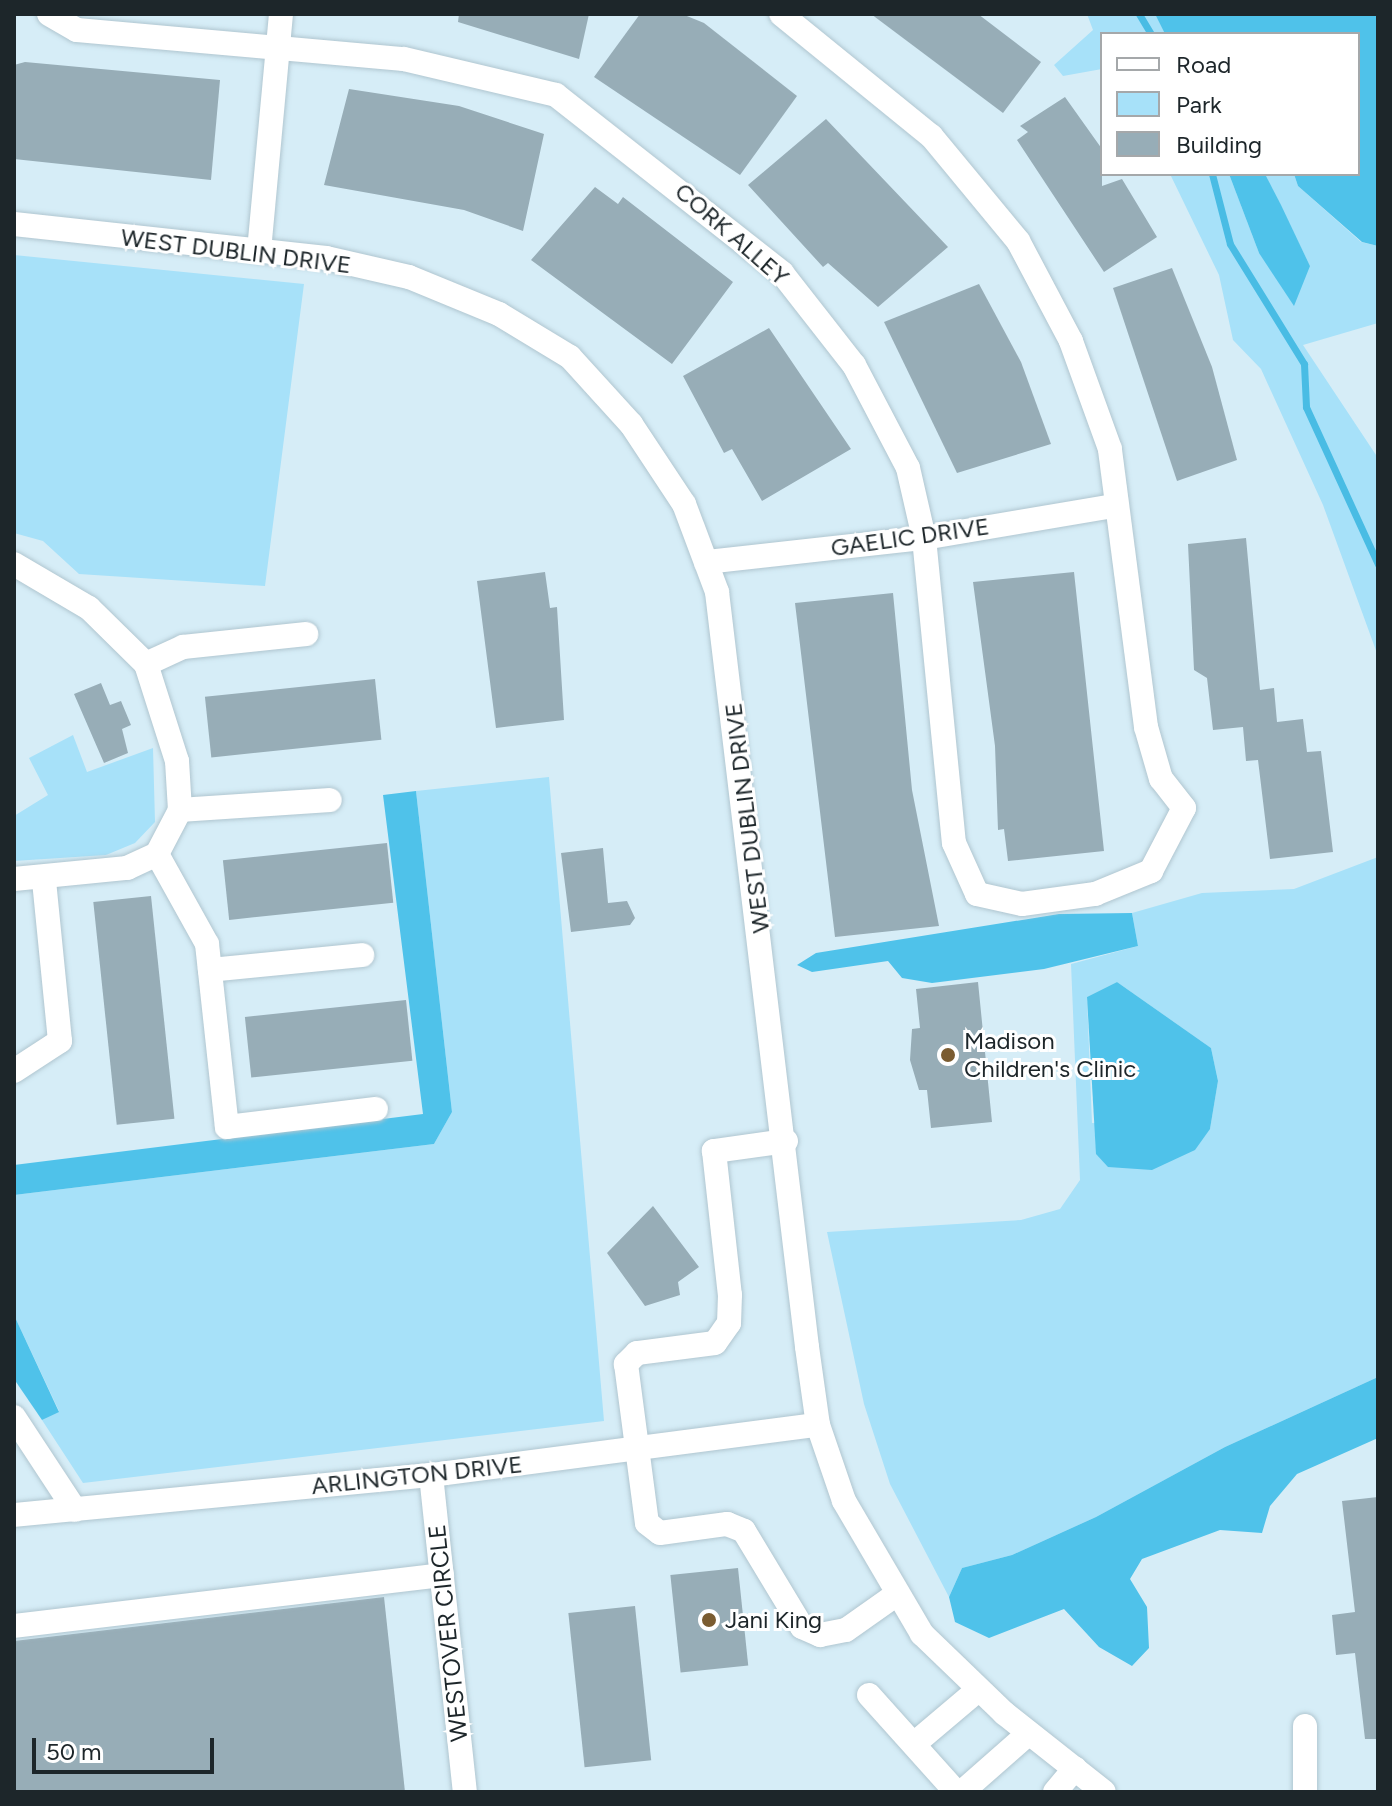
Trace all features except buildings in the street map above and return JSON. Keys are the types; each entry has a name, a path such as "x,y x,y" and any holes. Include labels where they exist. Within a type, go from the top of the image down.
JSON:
{"street":[{"name":"CORK ALLEY","path":"49,14 77,30 278,43 404,59 556,95 653,166 782,273 854,365 908,468 924,538 954,843 977,894 1022,904 1095,894 1151,871 1184,808 1161,779 1146,727 1113,506"},
{"path":"259,251 281,14"},
{"path":"781,14 931,136 1018,241 1076,355 1110,449 1113,506"},
{"name":"WEST DUBLIN DRIVE","path":"14,224 259,251 409,277 499,314 570,357 631,424 684,504 706,562 729,667 818,1425 844,1501 922,1634 978,1690 1104,1792"},
{"name":"GAELIC DRIVE","path":"706,562 924,538 1113,506"},
{"path":"14,564 89,608 146,664 173,746 180,810 157,854 127,868 44,880 14,879"},
{"path":"146,664 183,647 306,634"},
{"path":"180,810 330,800"},
{"path":"157,854 207,944 227,1127 376,1109"},
{"path":"14,1071 60,1041 44,880"},
{"path":"210,970 362,955"},
{"path":"786,1141 714,1151 729,1323 715,1343 637,1353 626,1364 647,1523 660,1533 727,1524 744,1531 802,1627 820,1635 846,1630 897,1594"},
{"path":"14,1417 75,1510"},
{"name":"ARLINGTON DRIVE","path":"14,1515 431,1475 818,1425"},
{"name":"WESTOVER CIRCLE","path":"431,1475 465,1792"},
{"path":"14,1626 442,1575"},
{"path":"914,1744 978,1690"},
{"path":"869,1695 956,1792"},
{"path":"1305,1726 1305,1792"},
{"path":"962,1792 1029,1733"},
{"path":"1055,1792 1075,1768"}],"green space":[{"path":"1087,14 1155,14 1164,32 1100,32 1100,69 1063,76 1054,65 1093,30"},
{"path":"1171,176 1230,176 1259,253 1310,266 1266,176 1295,176 1298,186 1361,242 1378,246 1378,323 1303,345 1378,458 1378,656 1323,505 1261,369 1233,340 1219,275"},
{"path":"14,255 304,284 265,586 79,574 43,541 14,533"},
{"path":"73,735 87,772 153,748 155,822 135,843 106,855 14,861 14,816 48,795 29,758"},
{"path":"549,777 604,1421 83,1483 42,1420 59,1411 14,1315 14,1195 434,1144 452,1112 416,791"},
{"path":"1378,857 1378,1377 1225,1447 1096,1517 1012,1555 962,1568 949,1597 890,1484 864,1404 827,1232 1021,1220 1060,1209 1080,1180 1071,964 1138,946 1132,913 1202,893 1294,889","holes":["1117,982 1211,1048 1218,1081 1210,1129 1092,1123 1087,997"]}],"shaded area":[{"path":"1155,14 1378,14 1378,246 1362,242 1298,186 1295,176 1360,176 1360,32 1164,32"},
{"path":"1230,176 1266,176 1281,205 1310,266 1294,306 1259,253"},
{"path":"416,791 452,1112 434,1144 14,1195 14,1165 423,1114 383,795"},
{"path":"1132,913 1138,946 1044,969 932,983 902,978 888,961 812,972 797,965 816,953 1059,914"},
{"path":"1117,982 1211,1048 1218,1081 1210,1129 1195,1150 1152,1170 1108,1167 1096,1154 1087,997"},
{"path":"14,1315 59,1412 42,1420 14,1379"},
{"path":"1378,1377 1378,1438 1297,1474 1270,1506 1262,1533 1220,1530 1142,1559 1130,1579 1147,1607 1149,1648 1132,1666 1099,1647 1064,1609 989,1638 955,1622 949,1597 962,1568 1012,1555 1096,1517 1225,1447"}],"waterway":[{"path":"1139,14 1150,32"},
{"path":"1213,176 1230,244 1304,364 1306,407 1378,564"}],"place":[{"name":"Madison Children's Clinic","path":"948,1055"},
{"name":"Jani King","path":"709,1620"}]}
